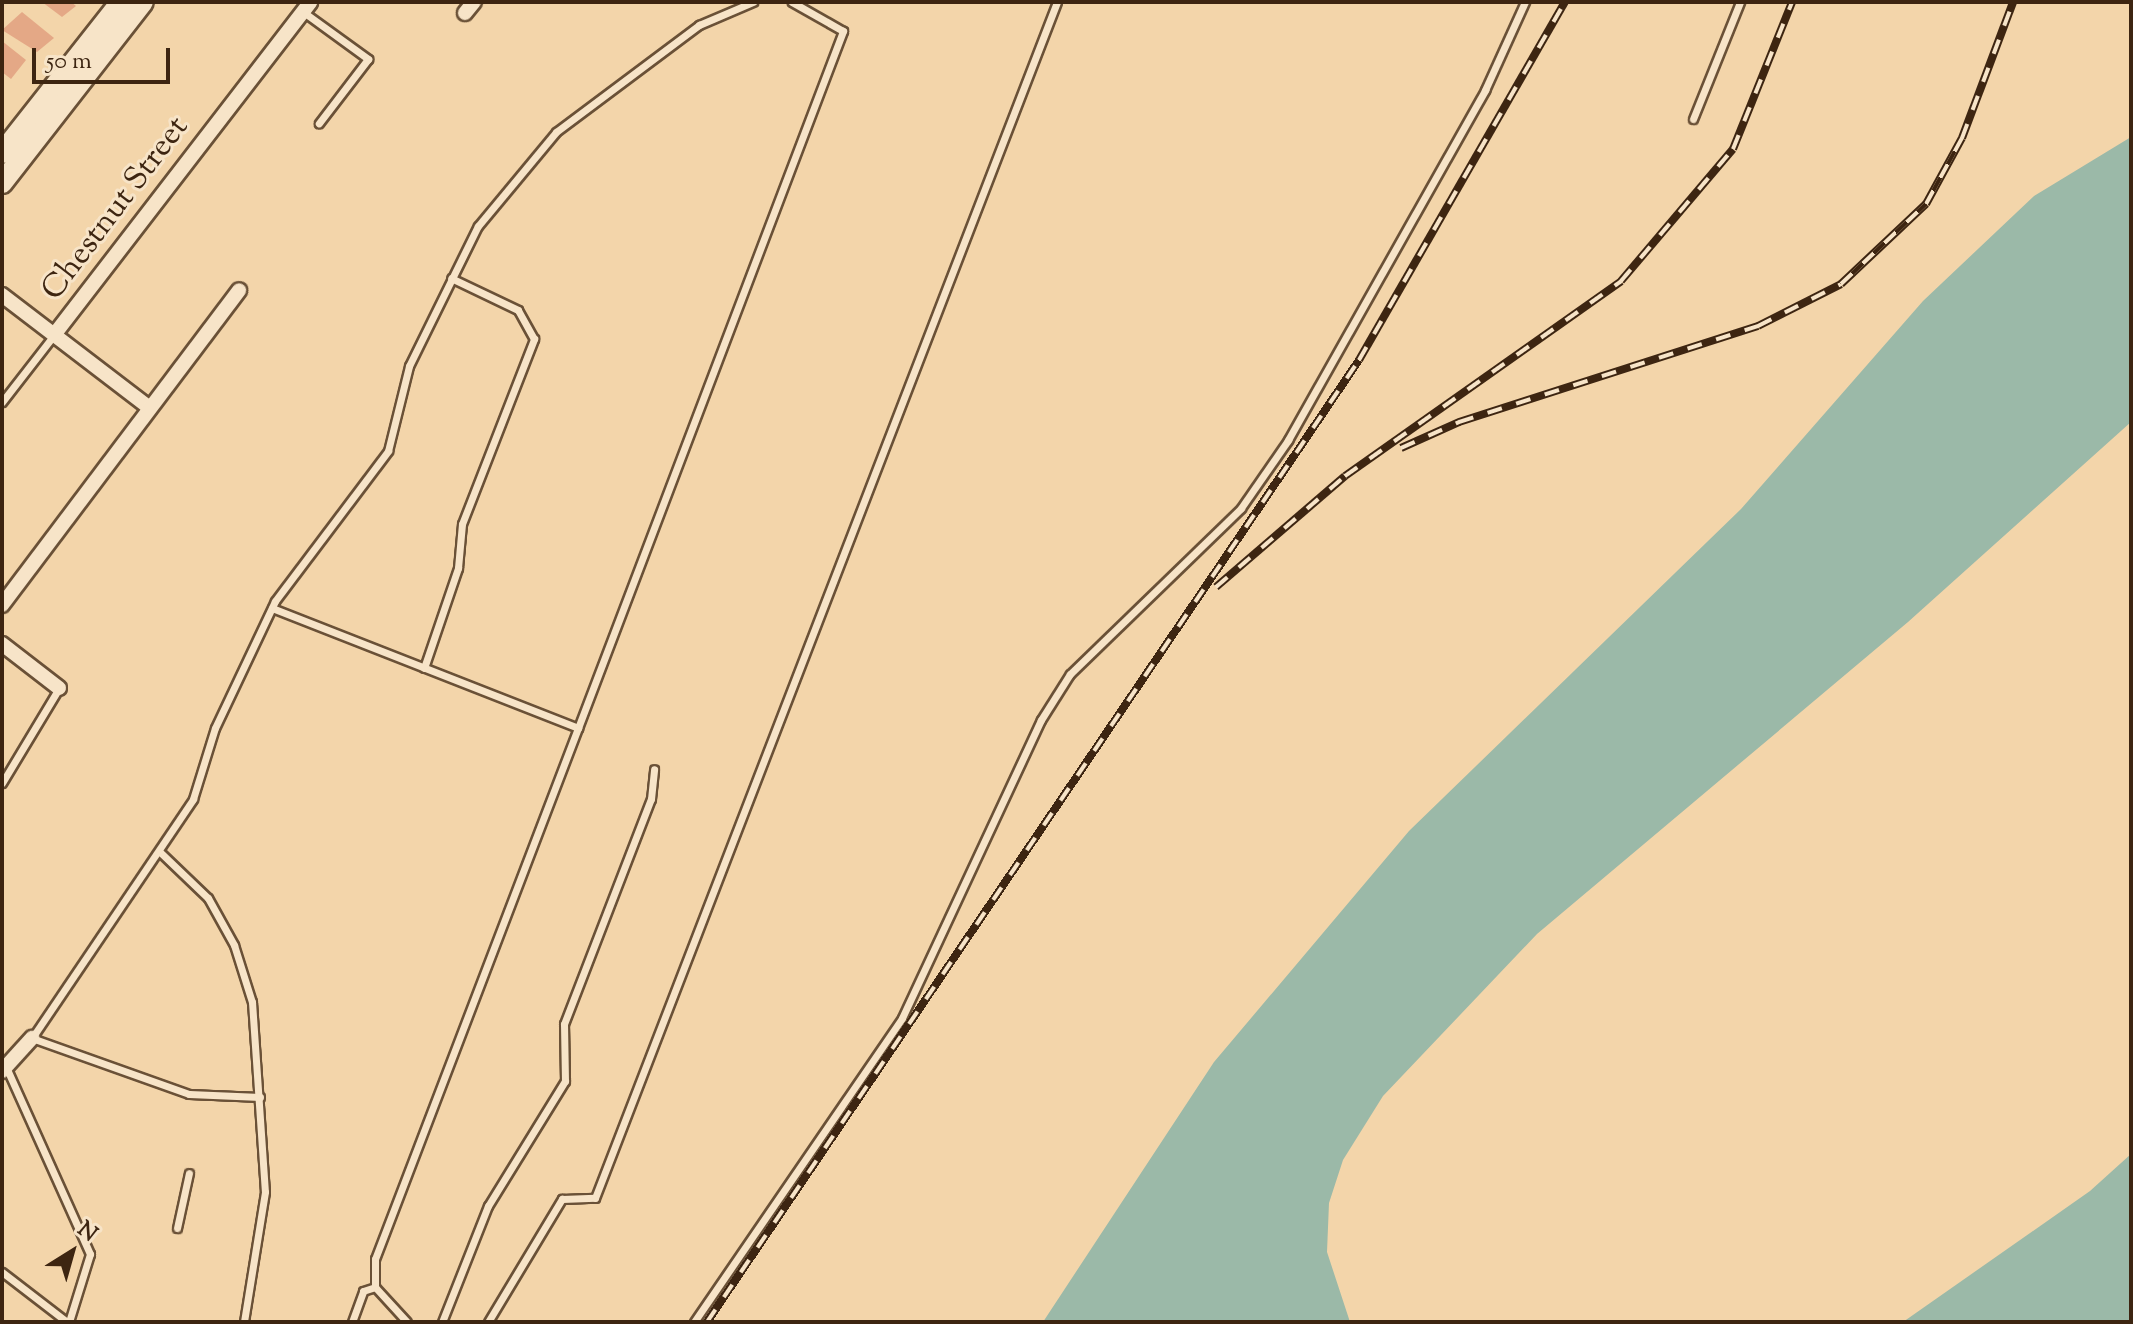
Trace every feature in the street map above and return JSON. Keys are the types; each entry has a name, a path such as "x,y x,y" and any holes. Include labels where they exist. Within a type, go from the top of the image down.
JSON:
{"main road":[{"path":"2,153 121,2"},
{"path":"2,183 143,2"}],"street":[{"path":"289,2 306,7"},
{"name":"Chestnut Street","path":"54,335 306,7"},
{"path":"2,605 239,290"},
{"path":"2,295 150,408"},
{"path":"2,644 59,688"},
{"path":"4,1069 32,1038"}],"lane":[{"path":"260,1097 189,1094 32,1038 161,853 193,799 215,728 272,608 388,451 409,366 478,226 556,132 699,25 753,2"},
{"path":"407,1322 375,1287 375,1259 843,31 792,2"},
{"path":"488,1322 562,1199 595,1198 1057,2"},
{"path":"694,1322 902,1018 1041,720 1070,674 1241,508 1295,428 1485,90 1525,2"},
{"path":"1693,119 1740,2"},
{"path":"306,7 368,59 319,123"},
{"path":"424,668 458,568 462,524 534,339 518,310 451,278"},
{"path":"2,402 54,335"},
{"path":"272,608 578,728"},
{"path":"2,783 59,688"},
{"path":"442,1322 488,1206 565,1081 564,1024 651,799 654,769"},
{"path":"161,853 208,898 234,945 252,1002 265,1192 244,1322"},
{"path":"2,1272 68,1322 90,1254 4,1069"},
{"path":"177,1228 189,1173"},
{"path":"352,1322 363,1291 375,1287"}],"shaded area":[{"path":"2131,137 2131,422 1908,622 1537,934 1383,1096 1343,1160 1329,1203 1327,1252 1350,1322 1043,1322 1214,1062 1409,831 1741,509 1923,301 2034,196"},
{"path":"2131,1154 2131,1322 1903,1322 2090,1191"}],"building":[{"path":"42,2 71,2 76,6 62,17"},
{"path":"22,12 54,38 37,52 2,30"},
{"path":"2,41 26,60 11,79 2,72"}],"railway":[{"path":"707,1322 1359,360 1565,2"},
{"path":"1216,587 1345,476 1621,281 1733,149 1792,2"},
{"path":"1401,448 1459,422 1758,326 1841,284 1926,204 1962,138 2013,2"}]}
